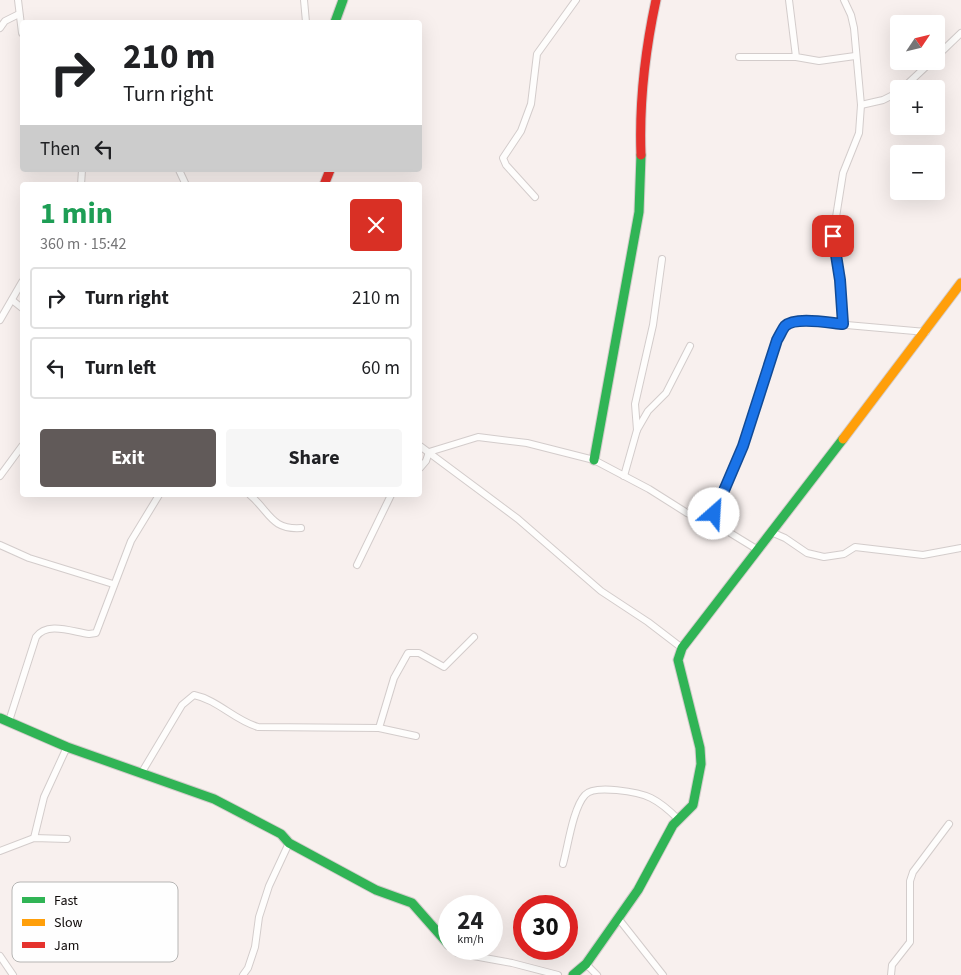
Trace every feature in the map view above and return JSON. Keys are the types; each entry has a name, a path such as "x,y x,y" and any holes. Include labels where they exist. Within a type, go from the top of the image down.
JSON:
{"street":[{"path":"18,0 21,20"},
{"path":"304,0 306,20"},
{"path":"336,20 343,0"},
{"path":"535,197 506,165 504,158 521,131 531,104 538,54 576,0"},
{"path":"594,460 640,212 641,159 639,113 649,32 656,0"},
{"path":"789,0 796,57"},
{"path":"843,324 840,280 833,236 843,173 858,133 861,105 852,15 844,0"},
{"path":"0,28 6,21 20,14"},
{"path":"945,48 961,33"},
{"path":"739,56 796,57 819,61 855,56"},
{"path":"912,80 922,70"},
{"path":"861,105 890,96"},
{"path":"638,430 634,404 652,325 662,259"},
{"path":"573,975 586,964 638,890 678,819 693,806 702,764 697,731 678,660 682,648 926,332 961,283"},
{"path":"0,320 20,286"},
{"path":"12,300 20,306"},
{"path":"708,524 719,504 743,446 777,340 786,326 791,322 801,321 926,332"},
{"path":"624,476 638,430 648,411 666,393 690,346"},
{"path":"429,452 478,437 527,443 594,460 708,524 727,531 758,550"},
{"path":"422,447 518,519 595,587 648,622 682,648"},
{"path":"0,476 20,449"},
{"path":"422,465 429,452"},
{"path":"158,497 131,541 113,584 96,633 89,634 47,628 40,631 4,719 67,746 214,799 281,834 290,843 376,890 412,903 438,933"},
{"path":"254,497 280,527 287,529 301,528"},
{"path":"357,565 390,497"},
{"path":"771,532 785,538 807,553 824,557 844,554 855,548 923,555 961,548"},
{"path":"0,545 28,558 113,584"},
{"path":"379,728 394,678 408,653 419,653 444,667 474,637"},
{"path":"142,772 182,705 194,695 208,698 247,724 258,727 379,728 416,736"},
{"path":"34,838 44,797 67,746"},
{"path":"563,864 580,802 590,790 598,789 644,795 659,802 678,819"},
{"path":"891,975 892,965 910,942 910,881 913,872 949,824"},
{"path":"0,851 34,838 67,839"},
{"path":"243,975 248,968 255,947 259,918 269,886 290,843"},
{"path":"618,918 663,975"},
{"path":"0,956 13,975"},
{"path":"500,960 558,975"},
{"path":"586,964 597,975"}],"traffic: fast":[{"path":"336,20 343,0"},
{"path":"594,460 639,212 641,155"},
{"path":"573,975 586,964 638,890 673,825 693,805 701,764 700,748 678,660 682,648 843,439"},
{"path":"0,718 67,747 214,799 281,834 289,843 376,890 412,903 438,933"}],"traffic: slow":[{"path":"843,439 961,283"}],"traffic: jam":[{"path":"641,155 644,77 656,0"},
{"path":"325,182 329,172"}],"route":[{"path":"714,514 743,446 765,384 777,340 786,326 791,322 801,321 843,324 840,280 833,236"}]}
